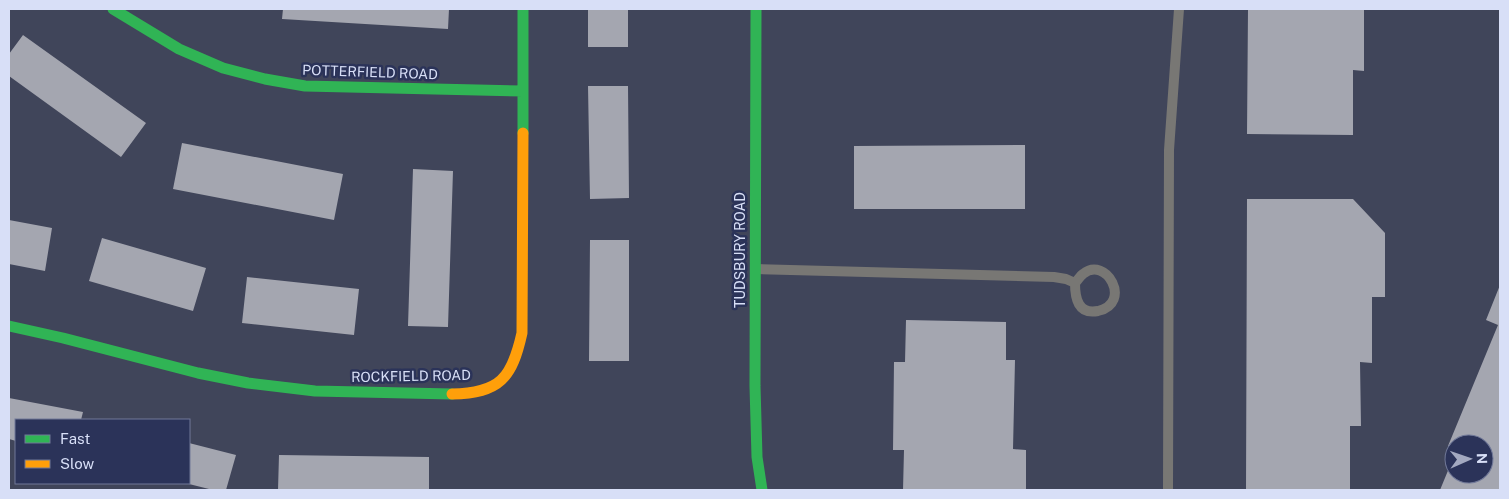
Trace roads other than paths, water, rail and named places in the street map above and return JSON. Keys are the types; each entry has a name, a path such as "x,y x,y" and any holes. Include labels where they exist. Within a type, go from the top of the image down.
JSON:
{"street":[{"name":"POTTERFIELD ROAD","path":"113,9 179,49 222,68 265,78 306,86 523,91"},
{"name":"ROCKFIELD ROAD","path":"9,326 66,338 226,379 281,388 332,392 465,393 488,389 504,378 513,366 522,334 523,9"},
{"name":"TUDSBURY ROAD","path":"756,9 754,386 757,457 762,490"}],"lane":[{"path":"1168,490 1169,150 1179,9"},
{"path":"755,269 1054,276 1076,283"},
{"path":"1091,270 1099,270 1107,274 1114,282 1115,292 1112,303 1105,308 1094,311 1085,309 1079,304 1075,295 1076,283 1083,273 1091,270"}]}
